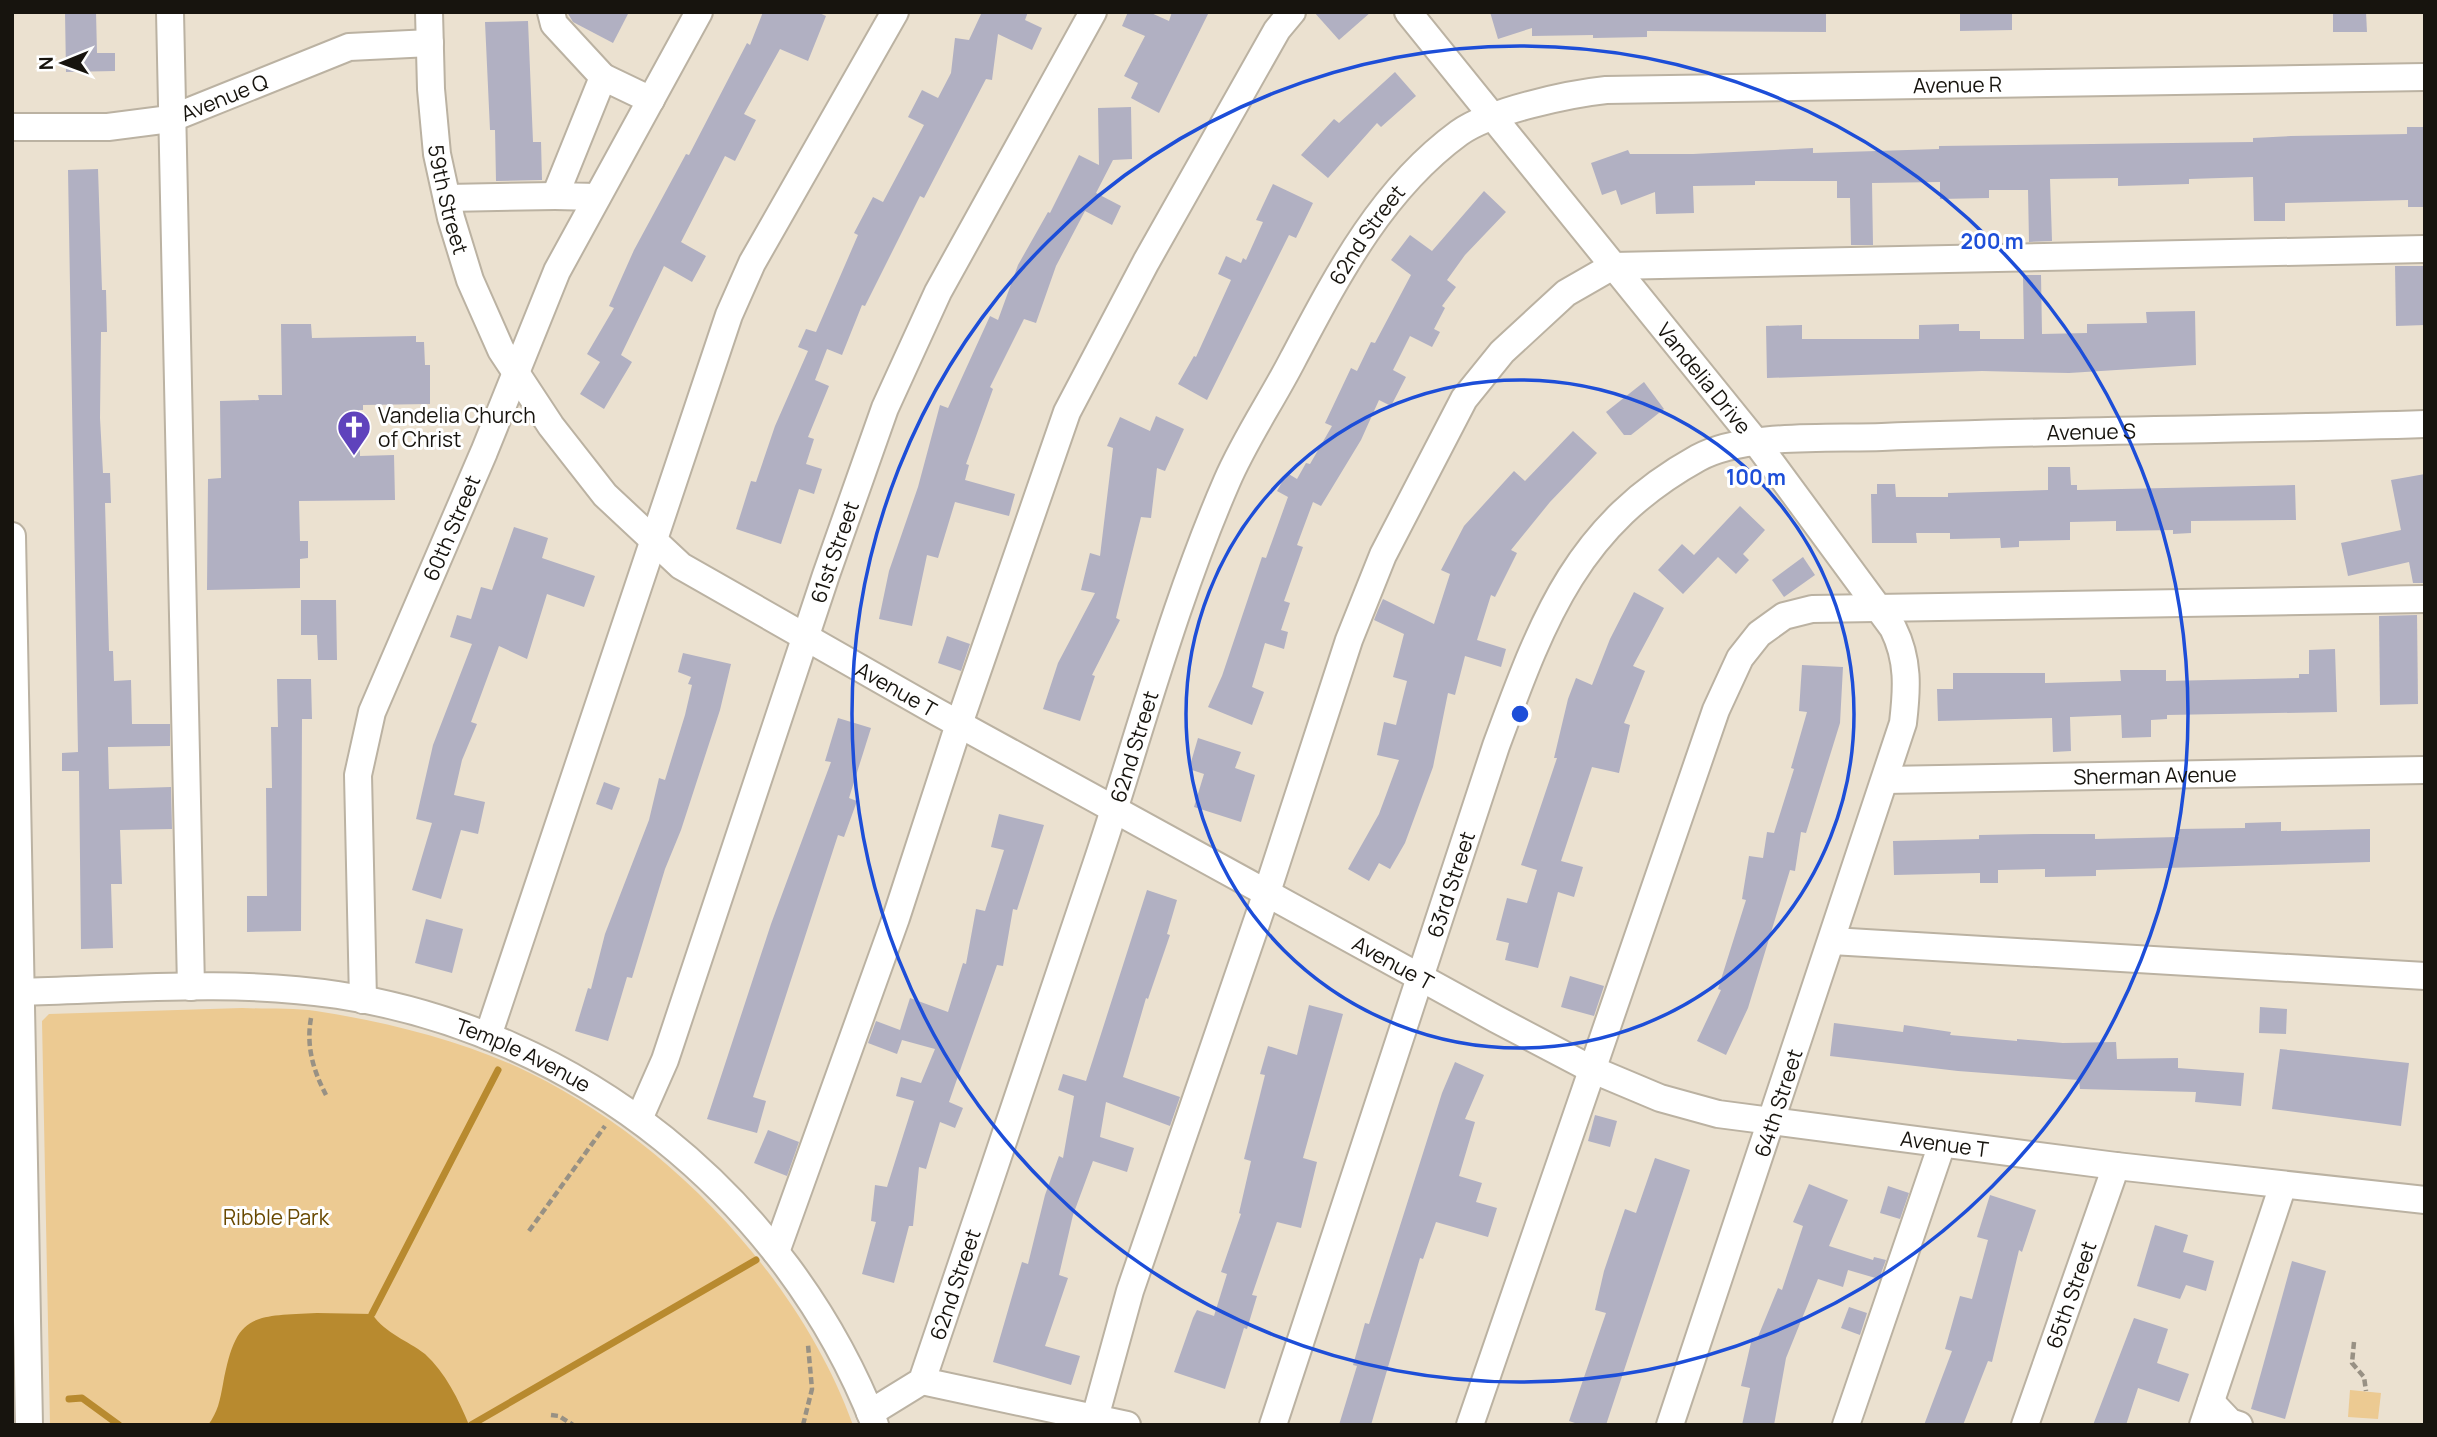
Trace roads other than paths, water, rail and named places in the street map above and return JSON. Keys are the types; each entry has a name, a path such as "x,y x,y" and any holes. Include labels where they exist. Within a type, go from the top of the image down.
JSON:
{"street":[{"path":"170,12 170,118 191,986"},
{"name":"59th Street","path":"429,12 437,154 447,198 470,281 501,350 516,372"},
{"path":"551,12 554,24 603,77 651,100"},
{"name":"60th Street","path":"363,1000 358,775 372,712 557,271 699,12"},
{"path":"488,1036 729,315 752,263 895,12"},
{"name":"61st Street","path":"639,1119 665,1060 808,638 826,575 885,408 938,292 1093,12"},
{"path":"776,1252 896,918 959,724 1067,412 1277,30 1292,12"},
{"name":"Vandelia Drive","path":"1408,12 1756,442 1878,607 1902,646 1908,681 1903,723 1885,780"},
{"name":"Avenue Q","path":"12,127 108,127 170,118 349,47 430,43"},
{"path":"555,196 603,77"},
{"name":"Avenue R","path":"1493,117 1578,93 1606,90 2425,77"},
{"name":"62nd Street","path":"922,1381 1115,808 1194,562 1224,488 1330,289 1373,218 1415,172 1461,131 1493,117"},
{"path":"447,198 597,197"},
{"path":"1093,1421 1130,1291 1363,603 1383,555 1464,399 1502,352 1566,293 1614,266 2425,249"},
{"name":"Avenue T","path":"516,372 551,426 605,495 681,565 959,724 1591,1069 1660,1098 1718,1114 2116,1166 2425,1200"},
{"name":"Avenue S","path":"1756,442 1984,433 2425,424"},
{"name":"63rd Street","path":"1273,1425 1420,977 1532,648 1577,562 1614,519 1653,487 1700,457 1740,443 1756,442"},
{"path":"12,536 18,986 29,1425"},
{"path":"1470,1425 1716,710 1740,658 1759,634 1784,616 1812,609 2425,599"},
{"name":"Sherman Avenue","path":"1885,780 2425,770"},
{"name":"64th Street","path":"1670,1425 1885,780"},
{"path":"1832,942 2425,976"},
{"name":"Temple Avenue","path":"18,986 282,989 363,1000 447,1021 552,1065 639,1119 716,1185 776,1252 833,1338 872,1419"},
{"path":"1846,1425 1942,1144"},
{"name":"65th Street","path":"2025,1425 2116,1166"},
{"path":"2239,1425 2207,1413 2283,1185"},
{"path":"872,1419 922,1381 1093,1421 1127,1425"}],"waterway":[{"path":"372,1314 498,1070"},
{"path":"471,1425 756,1260"},
{"path":"69,1399 82,1398 119,1425"}],"place":[{"name":"Vandelia Church of Christ","path":"354,457"}],"park label":[{"name":"Ribble Park","path":"276,1217"}]}
